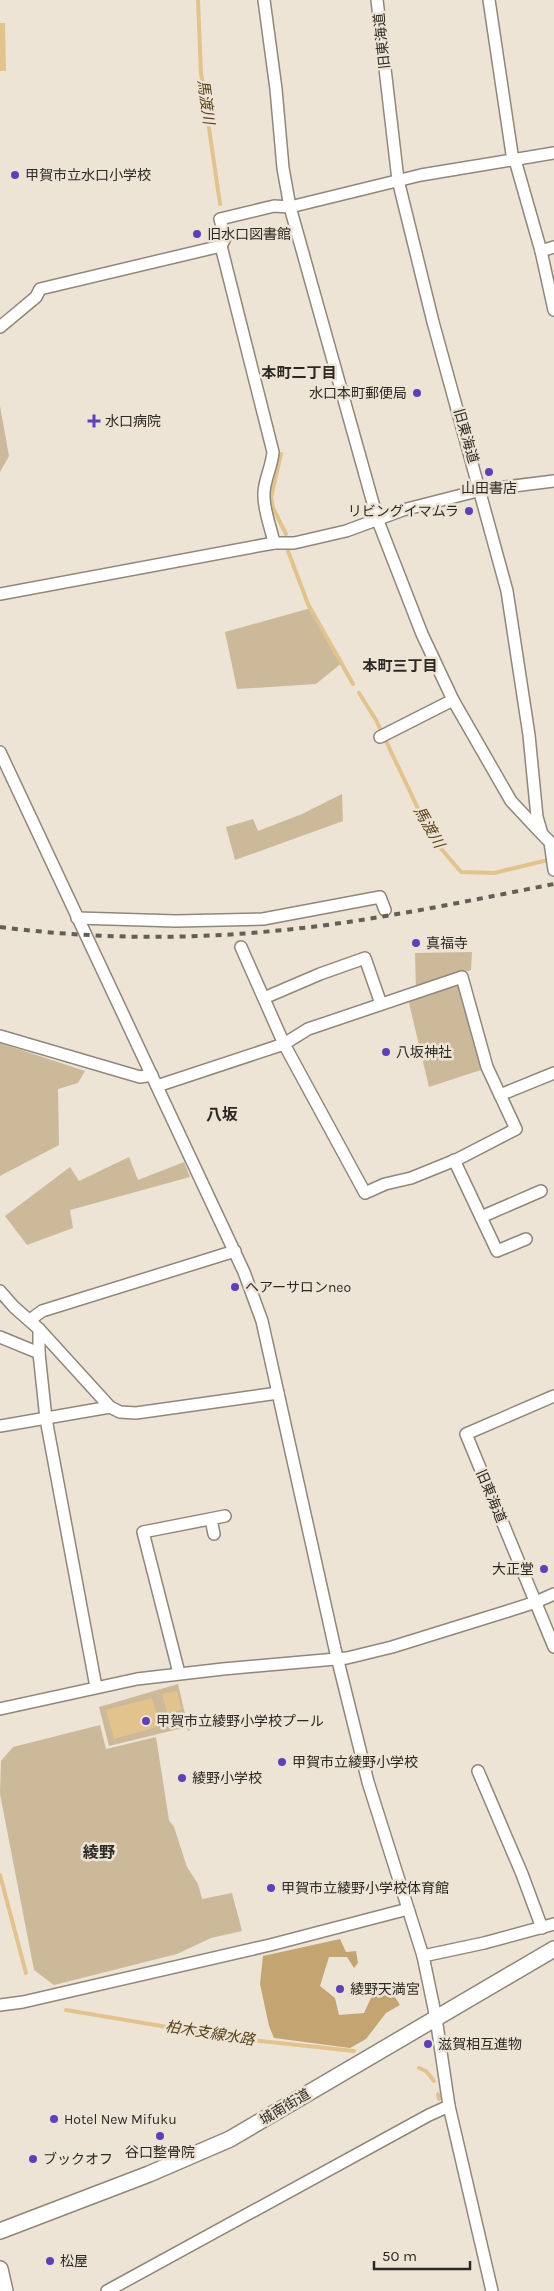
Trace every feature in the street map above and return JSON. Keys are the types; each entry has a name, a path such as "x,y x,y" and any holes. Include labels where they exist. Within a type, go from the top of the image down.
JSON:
{"street":[{"path":"264,0 276,89 282,168 290,206 378,521 422,634 454,700 511,801 549,836"},
{"name":"旧東海道","path":"377,0 398,180 433,322 481,490 507,591 529,735 537,816 549,836 553,862"},
{"path":"490,0 514,161 541,251 554,310"},
{"path":"274,543 264,504 264,491 272,466 273,452 221,246 224,238 220,218 274,206 290,206 398,180 554,153"},
{"path":"0,326 36,297 40,289 221,246"},
{"path":"541,251 554,247"},
{"path":"0,594 274,543 294,543 346,531 378,521 403,510 481,490 554,481"},
{"path":"382,736 454,700"},
{"path":"0,752 235,1251 262,1321 338,1658 372,1796 423,1956 436,2018 449,2106 492,2291"},
{"path":"77,918 176,922 263,919 380,897 385,910"},
{"path":"157,1086 284,1044 308,1029 462,977 487,1067 516,1130 454,1160 411,1178 385,1184 365,1193 284,1044 241,947"},
{"path":"264,998 320,974 365,958 381,1004"},
{"path":"0,1036 140,1077 152,1075"},
{"path":"500,1095 554,1073"},
{"path":"454,1160 497,1251 526,1239"},
{"path":"481,1217 541,1191"},
{"path":"30,1320 42,1311 235,1251"},
{"path":"0,1291 39,1329 110,1408 120,1412 136,1413 278,1393"},
{"path":"39,1329 39,1353 46,1419 96,1687"},
{"path":"0,1337 39,1353"},
{"name":"旧東海道","path":"554,1396 466,1434 554,1647"},
{"path":"0,1426 110,1408"},
{"path":"179,1674 143,1532 225,1516"},
{"path":"211,1519 214,1534"},
{"path":"0,1709 96,1687 179,1674 347,1658 392,1647 536,1602 554,1594"},
{"path":"478,1771 522,1874 542,1928"},
{"path":"0,2005 23,2002 270,1945 408,1909"},
{"path":"423,1956 484,1943 554,1924"},
{"name":"城南街道","path":"0,2231 150,2174 230,2139 554,1949"},
{"path":"107,2291 429,2115 449,2106"},
{"path":"0,2269 5,2291"}],"shaded area":[{"path":"0,23 5,23 6,71 0,71"},
{"path":"0,406 9,456 0,472"},
{"path":"311,608 343,662 316,684 237,689 225,632"},
{"path":"342,794 343,821 235,860 226,827 253,819 258,831 302,814"},
{"path":"472,952 471,970 416,989 415,953"},
{"path":"455,984 461,986 481,1070 429,1087 408,999"},
{"path":"0,1043 85,1071 78,1083 58,1089 59,1145 0,1176"},
{"path":"129,1157 138,1180 184,1162 190,1177 70,1210 73,1228 27,1245 5,1216 70,1167 79,1181"},
{"name":"甲賀市立綾野小学校プール","path":"178,1684 185,1714 188,1714 192,1729 188,1731 187,1727 109,1746 99,1707"},
{"path":"177,1691 182,1710 167,1713 162,1694"},
{"path":"152,1698 160,1726 114,1739 106,1710"},
{"path":"100,1725 106,1749 156,1737 169,1820 174,1827 187,1867 198,1884 202,1899 232,1893 242,1931 211,1938 177,1954 54,1985 34,1970 0,1794 1,1761 13,1747"},
{"path":"340,1939 346,1952 356,1951 358,1963 354,1968 347,1957 329,1957 320,1986 335,1998 339,2015 364,2013 376,1987 393,1994 400,2005 386,2013 366,2039 350,2048 274,2038 269,2026 260,1984 263,1956"}],"waterway":[{"name":"馬渡川","path":"198,0 201,73 220,204"},
{"name":"馬渡川","path":"281,454 271,497 273,508 286,534"},
{"name":"馬渡川","path":"288,551 308,604 353,684"},
{"name":"馬渡川","path":"359,693 376,720 432,838 461,872 494,873 552,859"},
{"path":"0,1875 26,1973"},
{"name":"柏木支線水路","path":"66,2010 233,2038 354,2051"},
{"path":"419,2068 426,2071 434,2081"},
{"name":"柏木支線水路","path":"438,2094 439,2099"}],"railway":[{"path":"0,927 98,936 164,937 229,935 335,924 554,884"}],"place":[{"name":"甲賀市立水口小学校","path":"15,175"},
{"name":"旧水口図書館","path":"197,234"},
{"name":"水口本町郵便局","path":"417,393"},
{"name":"水口病院","path":"94,421"},
{"name":"山田書店","path":"489,472"},
{"name":"リビングイマムラ","path":"469,511"},
{"name":"真福寺","path":"416,943"},
{"name":"八坂神社","path":"386,1052"},
{"name":"ヘアーサロンneo","path":"235,1287"},
{"name":"大正堂","path":"544,1569"},
{"name":"甲賀市立綾野小学校プール","path":"146,1721"},
{"name":"甲賀市立綾野小学校","path":"282,1762"},
{"name":"綾野小学校","path":"182,1778"},
{"name":"甲賀市立綾野小学校体育館","path":"271,1888"},
{"name":"綾野天満宮","path":"340,1989"},
{"name":"滋賀相互進物","path":"428,2044"},
{"name":"Hotel New Mifuku","path":"54,2119"},
{"name":"谷口整骨院","path":"160,2136"},
{"name":"ブックオフ","path":"33,2159"},
{"name":"松屋","path":"50,2261"}],"district":[{"name":"本町二丁目","path":"299,373"},
{"name":"本町三丁目","path":"400,666"},
{"name":"八坂","path":"222,1114"},
{"name":"綾野","path":"99,1852"}]}
